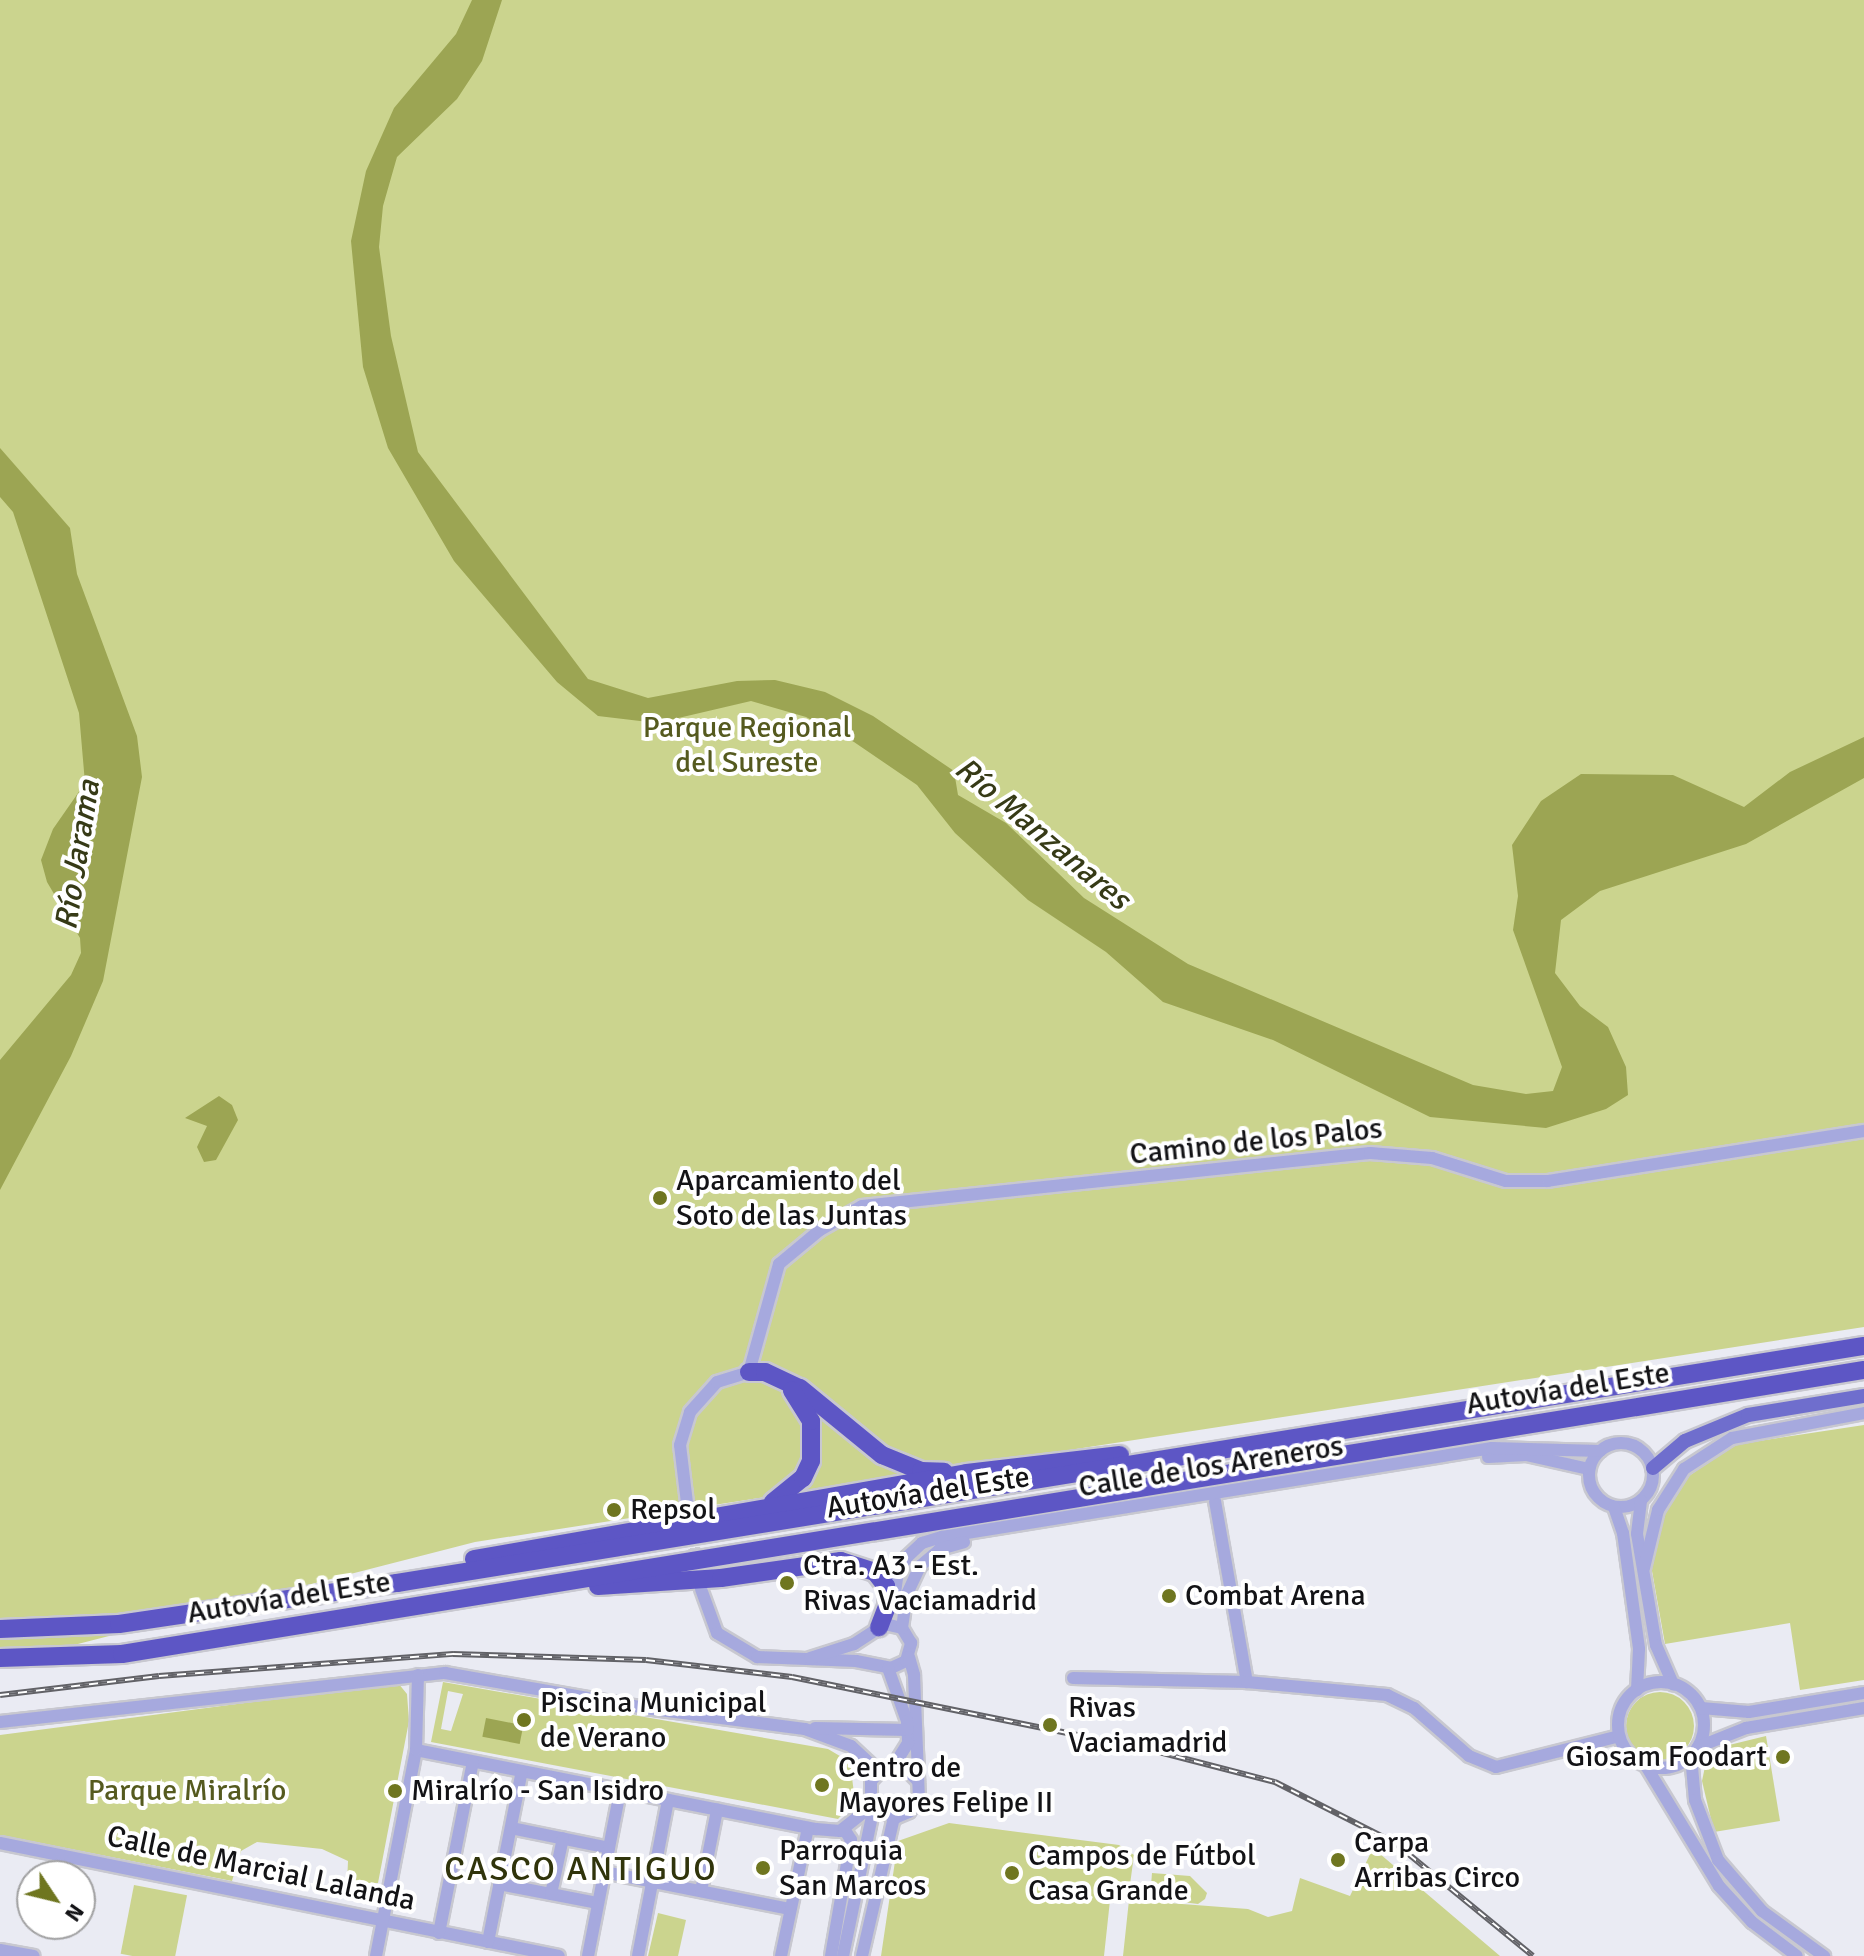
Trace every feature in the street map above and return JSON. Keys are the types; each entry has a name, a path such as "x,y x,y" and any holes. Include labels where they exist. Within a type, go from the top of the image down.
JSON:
{"highway":[{"name":"Autovía del Este","path":"0,1629 119,1624 1864,1346"},
{"name":"Autovía del Este","path":"0,1658 122,1654 1864,1370"},
{"path":"749,1372 765,1372 800,1388 882,1455 921,1471 967,1473"},
{"path":"746,1511 788,1494 811,1461 814,1440 800,1399 784,1385 749,1372"},
{"path":"334,1590 529,1547 967,1473 1169,1449 1194,1453"},
{"path":"544,1585 567,1589 721,1578 841,1561 875,1572 886,1586 888,1604 878,1629"}],"main road":[{"path":"1653,1468 1685,1441 1748,1415 1864,1396"}],"street":[{"name":"Camino de los Palos","path":"749,1372 779,1264 835,1220 880,1201 1094,1185 1370,1153 1432,1158 1506,1181 1548,1181 1864,1131"},
{"path":"688,1511 680,1445 686,1419 717,1382 749,1372"},
{"path":"1644,1568 1658,1510 1684,1469 1732,1438 1864,1413"},
{"path":"1797,1956 1752,1922 1719,1886 1646,1766 1625,1749 1619,1736 1619,1715 1637,1690 1639,1649 1623,1533 1614,1507 1592,1489 1589,1469 1600,1451 1631,1444 1653,1468 1650,1489 1641,1501 1637,1530 1657,1649 1673,1684 1701,1708 1749,1712 1864,1693"},
{"name":"Calle de los Areneros","path":"878,1629 902,1564 922,1543 942,1537 1492,1448 1600,1451"},
{"name":"Calle de los Areneros","path":"902,1628 907,1594 920,1566 949,1545 1493,1457 1537,1456 1589,1469"},
{"path":"1215,1501 1247,1682"},
{"path":"1614,1507 1641,1501"},
{"path":"701,1589 711,1624 738,1650 768,1658 810,1658 882,1666 909,1657"},
{"path":"810,1658 878,1629 902,1628 911,1641 909,1657 918,1781 915,1806 894,1817 862,1956"},
{"path":"843,1956 873,1806 869,1789 878,1771 894,1765 905,1752 908,1730 902,1695 868,1652 878,1629"},
{"path":"0,1722 418,1675 463,1675 645,1708 805,1729 908,1730"},
{"path":"376,1956 416,1750 418,1675"},
{"path":"1073,1678 1247,1682 1387,1695 1414,1708 1469,1756 1496,1767 1619,1736"},
{"path":"1637,1690 1673,1684"},
{"path":"1701,1708 1703,1735 1695,1752 1695,1800 1718,1860 1762,1911 1824,1956"},
{"path":"1646,1766 1670,1767 1695,1752 1758,1725 1864,1708"},
{"path":"805,1729 851,1746 878,1771"},
{"path":"416,1750 808,1828 844,1829 873,1806"},
{"path":"439,1933 473,1762"},
{"path":"894,1765 909,1769 918,1781"},
{"path":"488,1942 522,1771"},
{"path":"588,1956 620,1791"},
{"path":"638,1956 668,1800"},
{"path":"873,1806 894,1817"},
{"path":"701,1891 717,1810"},
{"path":"511,1828 609,1848"},
{"path":"781,1956 808,1828"},
{"path":"831,1956 851,1840 844,1829"},
{"path":"551,1894 563,1838"},
{"name":"Calle de Marcial Lalanda","path":"0,1843 559,1956"},
{"path":"604,1872 790,1909"},
{"path":"499,1884 598,1903"},
{"path":"0,1950 33,1956"}],"green space":[{"name":"Parque Regional del Sureste","path":"0,0 1864,0 1864,1327 475,1542 0,1664"},
{"path":"1864,1425 1864,1680 1800,1690 1790,1623 1665,1644 1652,1571 1653,1546 1663,1512 1682,1481 1732,1445"},
{"path":"443,1682 828,1749 850,1762 855,1801 838,1819 431,1742","holes":["448,1691 463,1694 451,1731 441,1729"]},
{"name":"Parque Miralrío","path":"398,1683 407,1694 409,1721 378,1883 347,1883 348,1861 322,1849 257,1842 241,1851 232,1881 0,1835 0,1735"},
{"path":"1653,1692 1667,1692 1679,1697 1689,1707 1694,1726 1689,1745 1679,1755 1667,1760 1653,1760 1641,1755 1631,1745 1626,1733 1626,1719 1631,1707 1641,1697"},
{"path":"1766,1736 1780,1821 1714,1832 1702,1781 1707,1757 1725,1746"},
{"name":"Campos de Fútbol Casa Grande","path":"949,1823 1119,1845 1134,1855 1129,1892 1111,1891 1104,1956 881,1956 898,1841"},
{"path":"1373,1848 1500,1956 1123,1956 1129,1900 1248,1909 1268,1917 1292,1911 1300,1878 1350,1896"},
{"path":"1152,1873 1190,1876 1207,1893 1205,1899 1198,1904 1150,1898"},
{"path":"134,1885 187,1895 175,1956 121,1954"},
{"path":"658,1913 686,1920 678,1956 648,1956"}],"water":[{"path":"472,0 502,0 482,61 457,99 397,157 383,206 379,247 391,336 418,452 588,679 648,698 737,681 775,680 825,692 873,716 954,771 958,795 1006,823 1084,898 1188,964 1473,1085 1526,1094 1553,1091 1562,1067 1513,930 1518,896 1512,845 1541,801 1581,774 1673,775 1744,807 1790,772 1864,737 1864,778 1746,844 1600,891 1561,920 1555,973 1580,1006 1608,1027 1626,1067 1628,1095 1606,1109 1546,1128 1430,1117 1273,1040 1163,1002 1106,952 1028,900 955,833 917,785 854,742 806,717 751,701 657,723 598,716 557,682 454,561 388,448 363,367 351,241 366,171 394,108 456,34"},
{"name":"Río Jarama","path":"0,448 70,528 77,574 137,736 142,777 103,981 71,1056 0,1190 0,1060 71,975 81,953 80,938 47,882 41,860 53,829 85,783 79,713 13,512 0,497"},
{"path":"219,1096 232,1105 238,1120 216,1160 204,1162 197,1147 207,1126 185,1118"},
{"path":"486,1718 523,1725 520,1744 482,1737"}],"tunnel":[{"path":"691,1530 701,1587"}],"railway":[{"path":"0,1695 159,1676 453,1654 646,1660 792,1677 1159,1752 1275,1782 1395,1843 1533,1956"}],"place":[{"name":"Aparcamiento del Soto de las Juntas","path":"660,1198"},
{"name":"Repsol","path":"614,1510"},
{"name":"Ctra. A3 - Est. Rivas Vaciamadrid","path":"787,1583"},
{"name":"Combat Arena","path":"1169,1596"},
{"name":"Piscina Municipal de Verano","path":"524,1720"},
{"name":"Rivas Vaciamadrid","path":"1050,1725"},
{"name":"Giosam Foodart","path":"1783,1757"},
{"name":"Centro de Mayores Felipe II","path":"822,1785"},
{"name":"Miralrío - San Isidro","path":"395,1791"},
{"name":"Carpa Arribas Circo","path":"1338,1860"},
{"name":"Parroquia San Marcos","path":"763,1868"},
{"name":"Campos de Fútbol Casa Grande","path":"1012,1873"}],"district":[{"name":"CASCO ANTIGUO","path":"581,1870"}],"water label":[{"name":"Río Manzanares","path":"1042,834"}]}
